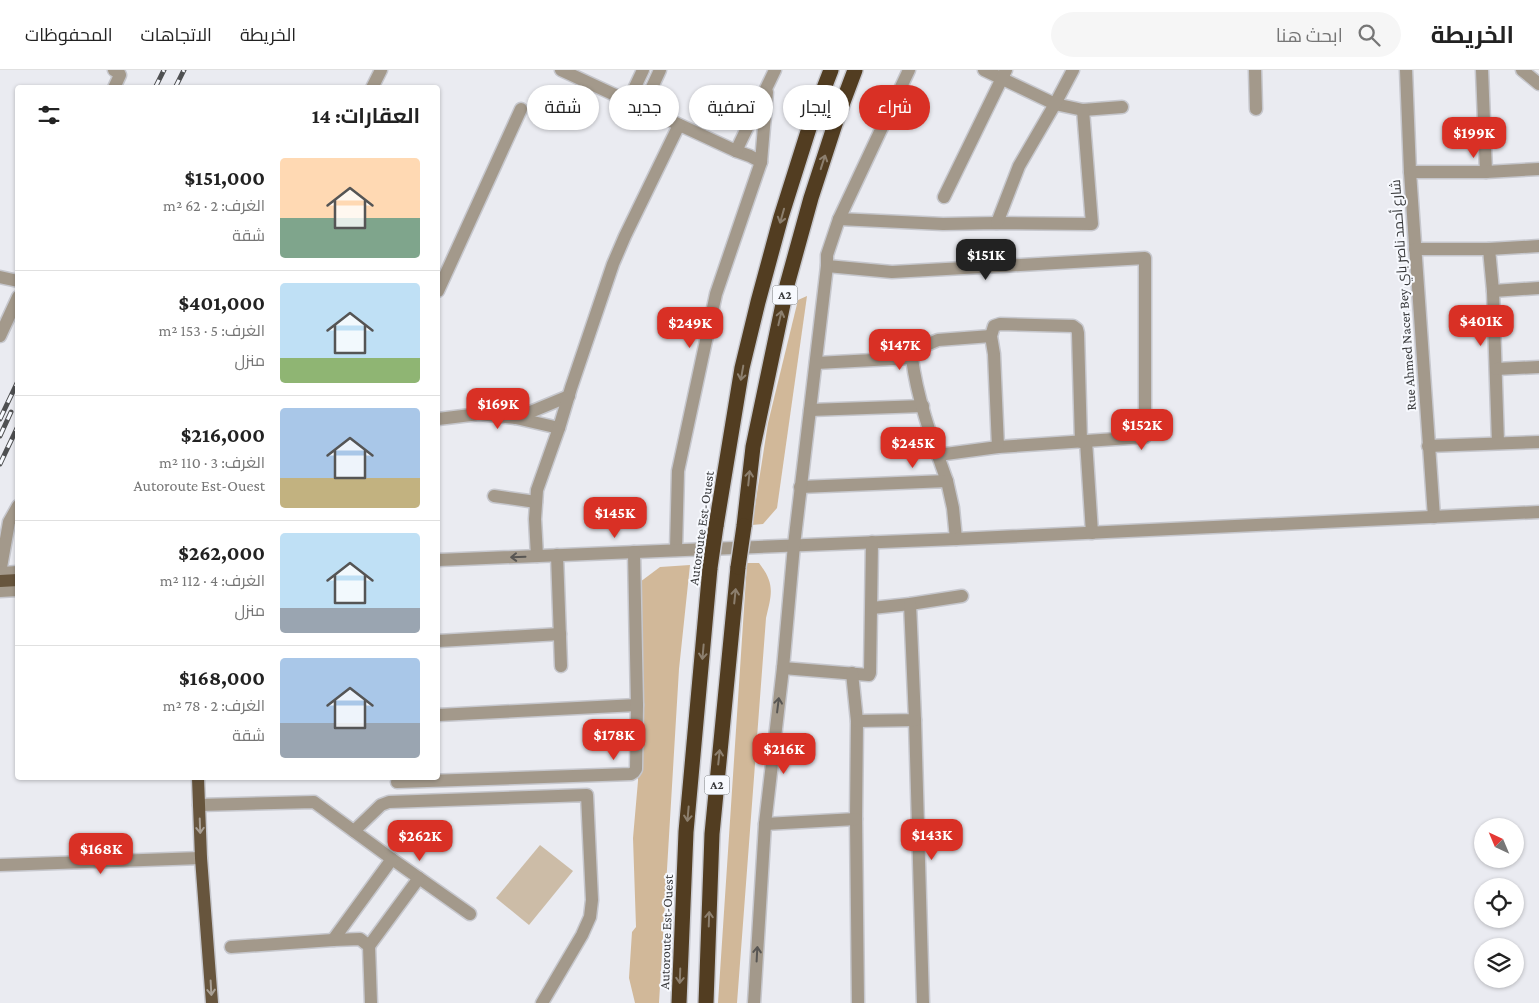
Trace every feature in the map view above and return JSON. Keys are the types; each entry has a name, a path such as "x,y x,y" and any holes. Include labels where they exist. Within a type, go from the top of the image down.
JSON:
{"highway":[{"name":"Autoroute Est-Ouest","path":"679,1003 686,832 710,568 716,526 742,368 758,302 781,217 811,122 831,70"},
{"name":"A2","path":"706,1003 712,834 738,568 753,447 787,285 811,198 855,70"}],"main road":[{"path":"0,581 15,580"},
{"path":"198,780 201,858 212,1003"}],"street":[{"path":"114,70 120,75 115,85"},
{"path":"374,85 381,70"},
{"path":"561,70 609,93"},
{"path":"636,85 643,70"},
{"path":"653,85 660,70"},
{"path":"736,151 775,70"},
{"path":"754,1003 765,824 783,668 800,487 816,363 827,255 839,218 909,70"},
{"path":"984,70 1004,74 1055,104 1083,110 1122,107"},
{"path":"997,223 1019,166 1073,70"},
{"path":"1255,70 1256,109"},
{"name":"Rue Ahmed Nacer Bey شارع أحمد ناصر باي","path":"1406,70 1410,172 1434,517"},
{"path":"1482,70 1486,172"},
{"path":"1522,70 1539,84"},
{"path":"944,197 1004,74"},
{"path":"676,550 678,471 716,294 760,162 768,84"},
{"path":"440,287 521,109"},
{"path":"839,218 944,224 1092,224 1083,110"},
{"path":"679,125 760,162"},
{"path":"537,556 537,490 613,264 677,130"},
{"path":"1410,172 1486,172 1539,169"},
{"path":"1415,250 1539,246"},
{"path":"1489,249 1493,291 1498,443"},
{"path":"827,266 892,272 1145,258 1145,437 998,447 938,455"},
{"path":"0,277 15,280"},
{"path":"1493,291 1539,288"},
{"path":"0,336 15,304"},
{"path":"998,447 994,354 991,336 994,326 1000,324 1073,326 1077,329 1092,533"},
{"path":"816,363 912,358 924,346 938,340 991,336"},
{"path":"912,358 923,406 947,481 953,508 956,539"},
{"path":"1496,369 1539,367"},
{"path":"516,418 569,396"},
{"path":"810,410 923,406"},
{"path":"440,419 480,414 516,418 559,428"},
{"path":"1428,446 1539,442"},
{"path":"800,487 947,481"},
{"path":"494,496 536,502"},
{"path":"15,512 10,522 0,573 15,572"},
{"path":"440,560 956,539 1539,512"},
{"path":"783,668 869,675 872,542"},
{"path":"397,782 631,774 634,772 636,768 637,705 634,552"},
{"path":"557,555 561,666"},
{"path":"0,591 15,590"},
{"path":"872,608 962,596"},
{"path":"910,604 923,1003"},
{"path":"440,641 560,634"},
{"path":"852,673 857,721 858,1003"},
{"path":"440,715 637,705"},
{"path":"857,721 915,720"},
{"path":"354,831 381,805 389,802 587,795 592,900 590,917 582,936 542,1003"},
{"path":"199,805 314,802 470,914"},
{"path":"765,824 856,818"},
{"path":"0,865 201,858"},
{"path":"333,940 392,859"},
{"path":"371,1003 369,946 419,878"},
{"path":"231,947 333,940 360,940 369,946"}],"shaded area":[{"path":"807,296 777,508 763,524 752,525 768,423 798,300"},
{"path":"747,563 759,563 768,577 771,595 766,618 737,1003 718,1003"},
{"path":"690,565 679,669 659,1003 635,1003 629,978 632,932 636,927 633,838 638,781 640,582 660,567"},
{"path":"540,845 573,871 529,925 496,898"}],"railway":[{"path":"156,85 164,70"},
{"path":"176,85 184,70"},
{"path":"0,419 15,387"},
{"path":"0,436 11,412"},
{"path":"0,464 15,432"}]}
